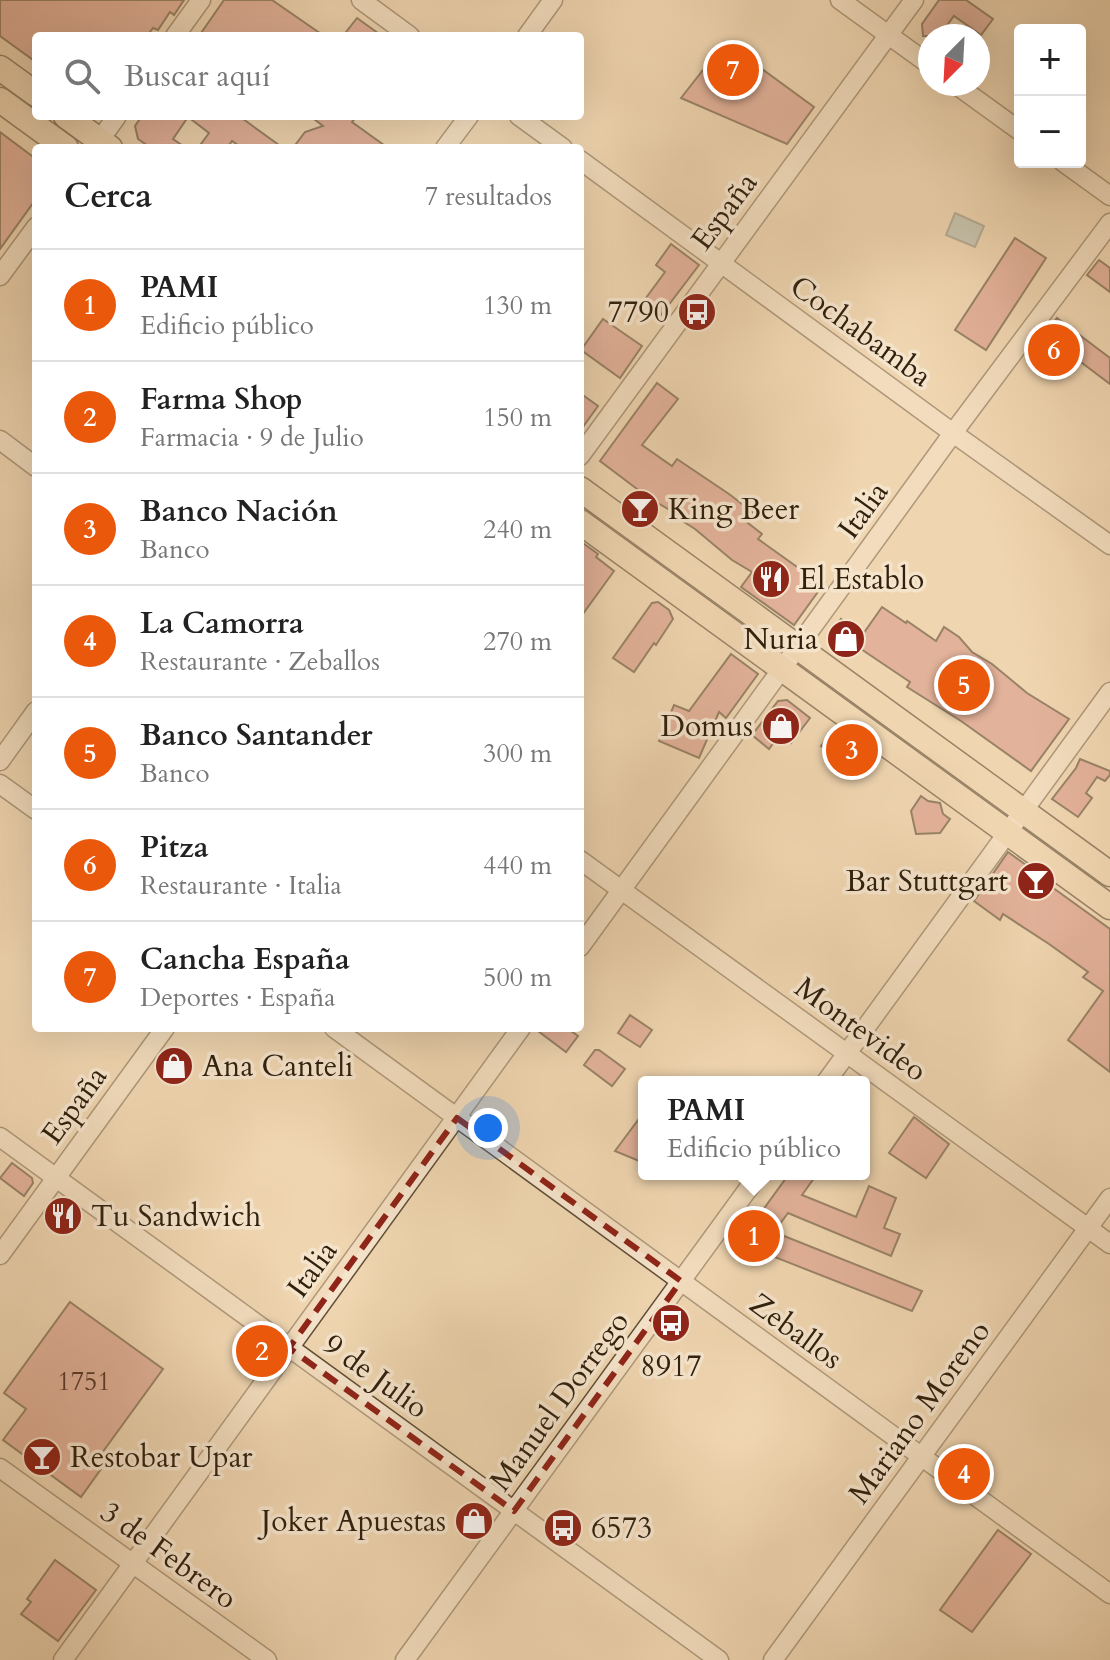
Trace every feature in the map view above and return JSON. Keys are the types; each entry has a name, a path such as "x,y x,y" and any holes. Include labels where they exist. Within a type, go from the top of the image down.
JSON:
{"main road":[{"path":"0,68 32,91"},
{"path":"0,100 60,144"},
{"path":"71,120 100,144"},
{"path":"584,492 1110,874"},
{"path":"584,525 1110,907"}],"street":[{"path":"178,32 201,0"},
{"path":"361,0 405,32"},
{"path":"530,32 553,0"},
{"path":"840,0 918,57"},
{"name":"España","path":"584,450 914,0"},
{"path":"972,96 1014,127"},
{"path":"102,144 115,120"},
{"path":"448,144 466,120"},
{"path":"524,120 558,144"},
{"name":"Cochabamba","path":"584,163 1110,545"},
{"path":"1071,168 1110,196"},
{"name":"Italia","path":"584,941 953,433 1110,223"},
{"path":"0,276 32,232"},
{"path":"0,440 32,464"},
{"path":"830,1076 1110,692"},
{"path":"0,761 32,717"},
{"path":"0,784 32,807"},
{"name":"Montevideo","path":"584,863 1110,1244"},
{"name":"España","path":"0,1255 162,1032"},
{"name":"Zeballos","path":"339,1032 1110,1594"},
{"name":"Italia","path":"63,1660 518,1032"},
{"name":"9 de Julio","path":"0,1137 719,1660"},
{"name":"Manuel Dorrego","path":"405,1660 755,1180"},
{"name":"Mariano Moreno","path":"773,1660 1110,1198"},
{"name":"3 de Febrero","path":"0,1468 267,1660"}],"highlighted area":[{"path":"457,1118 681,1281 514,1511 289,1348"}],"water":[{"path":"955,213 984,226 975,247 946,235"}],"building":[{"path":"0,0 184,0 174,15 170,12 158,30 153,28 150,32 32,32 32,59 0,36"},
{"path":"224,0 272,0 318,32 202,32"},
{"path":"939,0 966,0 993,19 989,24 965,24 954,16 948,24 922,24"},
{"path":"357,18 376,32 346,32"},
{"path":"725,42 814,107 787,144 681,98"},
{"path":"139,120 186,120 173,139 180,144 145,144 138,139 135,126"},
{"path":"192,120 244,120 278,144 236,144 232,141 230,144 201,144 209,133"},
{"path":"315,120 354,120 352,122 382,144 296,144 305,132 323,126"},
{"path":"0,132 32,156 32,205 0,249"},
{"path":"1015,238 1046,258 986,350 955,330"},
{"path":"671,244 699,265 661,315 643,302 665,272 656,265"},
{"path":"1099,260 1110,268 1110,292 1087,275"},
{"path":"1057,318 1110,358 1110,384 1070,354 1062,364 1038,345"},
{"path":"603,319 642,346 620,378 584,352 584,346"},
{"path":"657,383 678,399 642,445 672,466 677,459 729,494 755,514 748,523 762,534 758,539 807,574 809,571 825,582 794,625 741,587 752,572 600,461"},
{"path":"584,396 598,406 584,425"},
{"path":"584,544 614,571 584,612"},
{"path":"658,602 669,610 673,619 634,672 613,658 652,603"},
{"path":"882,607 936,641 944,627 1027,693 1069,719 1031,771 907,687 910,682 855,645 848,654 832,643 832,633 841,619 863,634"},
{"path":"731,654 758,674 726,718 719,712 699,758 659,741 674,705 689,711"},
{"name":"Domus","path":"787,700 810,718 791,743 780,734 769,749 752,735 778,701"},
{"path":"831,733 848,745 838,758 821,746"},
{"path":"1080,759 1110,771 1110,775 1105,781 1097,777 1086,793 1092,798 1078,817 1052,799"},
{"path":"921,796 940,803 943,814 950,819 940,833 916,834 911,811"},
{"path":"1008,852 1110,929 1110,1072 1068,1040 1103,991 1083,977 1088,972 1003,914 1000,920 974,901"},
{"path":"630,1015 652,1030 640,1047 618,1033"},
{"path":"539,1032 572,1032 578,1036 566,1052"},
{"path":"595,1050 625,1069 612,1086 584,1065"},
{"path":"914,1117 949,1144 926,1178 889,1153"},
{"path":"638,1120 638,1161 615,1151"},
{"path":"12,1163 32,1178 33,1183 24,1196 0,1178"},
{"path":"785,1180 813,1180 802,1195 856,1217 869,1186 896,1198 884,1228 900,1234 891,1256 788,1213 774,1232 922,1291 912,1311 739,1243"},
{"path":"70,1302 163,1369 94,1464 101,1469 81,1497 3,1440 26,1409 4,1393"},
{"path":"998,1530 1031,1554 972,1632 940,1610"},
{"path":"55,1560 96,1590 58,1641 21,1614 31,1602 27,1599"}],"place":[{"name":"Cancha España","path":"733,70"},
{"name":"7790","path":"697,312"},
{"name":"Pitza","path":"1054,350"},
{"name":"King Beer","path":"640,509"},
{"name":"El Establo","path":"771,579"},
{"name":"Nuria","path":"846,639"},
{"name":"Banco Santander","path":"964,685"},
{"name":"Domus","path":"781,726"},
{"name":"Banco Nación","path":"852,750"},
{"name":"Bar Stuttgart","path":"1036,881"},
{"name":"Ana Canteli","path":"174,1066"},
{"name":"Tu Sandwich","path":"63,1216"},
{"name":"PAMI","path":"754,1236"},
{"name":"8917","path":"671,1323"},
{"name":"Farma Shop","path":"262,1351"},
{"name":"Restobar Upar","path":"42,1457"},
{"name":"La Camorra","path":"964,1474"},
{"name":"Joker Apuestas","path":"474,1521"},
{"name":"6573","path":"563,1528"}]}
